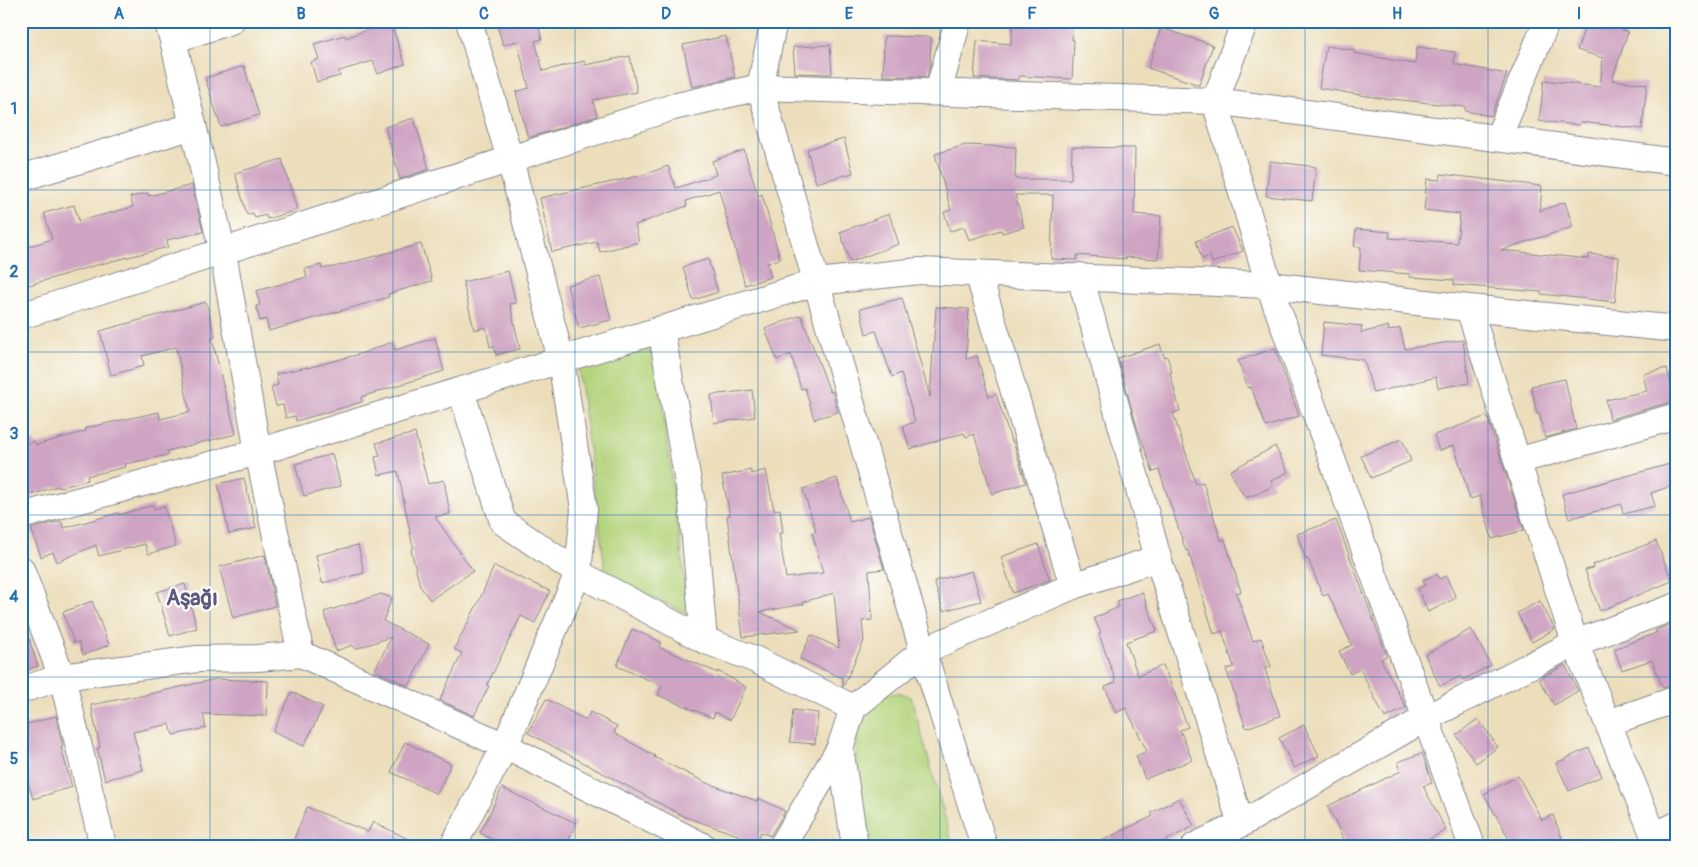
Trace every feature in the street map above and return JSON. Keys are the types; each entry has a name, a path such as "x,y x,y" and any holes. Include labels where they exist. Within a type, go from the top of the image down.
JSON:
{"street":[{"path":"231,21 170,31 223,253 258,452 301,654"},
{"path":"454,846 504,746 578,574 584,509 561,360 510,159 470,21"},
{"path":"774,21 760,87 924,651 984,846"},
{"path":"938,92 958,21"},
{"path":"1245,21 1215,101 1269,285 1426,718 1465,843"},
{"path":"1498,138 1547,21"},
{"path":"21,316 223,253 673,107 760,87 1215,101 1676,161"},
{"path":"21,178 193,126"},
{"path":"21,516 258,452 817,282 919,271 1269,285 1677,329"},
{"path":"978,273 1073,586"},
{"path":"1080,276 1158,558 1241,824"},
{"path":"1469,308 1575,642 1653,841 1677,825"},
{"path":"661,329 692,504 704,640"},
{"path":"461,391 503,522 578,574 704,640 754,659 853,708"},
{"path":"1517,461 1677,416"},
{"path":"782,846 840,748 853,708 924,651 1073,586 1158,558"},
{"path":"21,569 62,677 103,846"},
{"path":"1195,846 1241,824 1426,718 1575,642 1677,606"},
{"path":"21,690 62,677 198,659 258,658 301,654 504,746 703,846"},
{"path":"1608,723 1677,699"},
{"path":"840,748 855,846"}],"green space":[{"path":"642,348 656,355 689,614 606,577 578,366"},
{"path":"899,693 911,697 953,846 870,846 855,751 859,731 871,707 884,694"}],"building":[{"path":"390,21 405,64 378,74 373,61 339,71 340,76 317,82 311,62 319,59 314,44 345,35 346,38"},
{"path":"496,21 537,21 542,39 535,41 543,71 584,61 585,65 630,56 637,92 593,100 597,116 528,138 516,92 529,88 517,41 503,45"},
{"path":"1013,21 1073,21 1072,79 1019,76 1018,80 974,78 977,41 1011,44"},
{"path":"1587,21 1597,21 1628,32 1612,80 1647,84 1642,129 1580,122 1579,125 1539,121 1544,80 1600,87 1603,58 1577,50"},
{"path":"1161,28 1213,45 1199,85 1148,68"},
{"path":"726,36 735,77 692,87 683,45"},
{"path":"884,36 931,37 930,65 927,77 883,76"},
{"path":"830,45 832,74 795,73 793,47"},
{"path":"1326,46 1354,50 1354,53 1415,64 1417,47 1455,52 1454,64 1507,74 1491,116 1465,111 1466,107 1391,100 1319,88"},
{"path":"244,66 259,115 221,127 205,78"},
{"path":"414,118 429,169 400,179 385,127"},
{"path":"844,139 853,173 816,183 807,149"},
{"path":"965,145 1016,147 1015,179 1071,179 1072,147 1135,148 1134,214 1161,216 1158,259 1126,257 1126,259 1077,255 1077,260 1051,259 1053,195 1015,195 1024,227 1002,233 1001,230 969,240 964,227 950,231 944,212 951,210 935,154"},
{"path":"744,150 758,196 762,194 780,259 767,263 771,277 745,285 719,190 686,201 687,206 635,225 639,242 600,252 597,242 552,252 540,198 643,175 668,166 676,188 716,175 712,161"},
{"path":"282,159 297,210 267,219 266,215 255,218 253,213 247,215 235,173"},
{"path":"1270,161 1316,167 1312,201 1266,196"},
{"path":"1441,174 1542,186 1540,211 1565,202 1573,227 1501,250 1589,259 1589,254 1619,257 1615,302 1541,294 1541,292 1454,285 1454,280 1410,277 1410,274 1359,270 1361,247 1354,246 1356,229 1390,232 1389,238 1457,243 1460,214 1424,210 1427,179 1440,180"},
{"path":"192,185 203,232 167,240 168,247 93,266 26,286 21,269 21,249 52,239 44,213 74,205 79,221 133,207 130,197 148,193 149,196"},
{"path":"889,214 899,244 850,262 840,232"},
{"path":"1232,227 1243,251 1212,263 1210,256 1202,259 1196,241"},
{"path":"421,244 432,281 388,294 389,297 269,331 266,319 260,321 256,306 260,305 256,291 307,277 305,269 321,265 322,269 330,268"},
{"path":"708,259 718,292 693,300 683,267"},
{"path":"508,271 516,303 510,304 520,349 496,355 494,346 490,347 486,327 474,330 463,282"},
{"path":"600,277 611,320 579,328 567,285"},
{"path":"902,298 930,397 936,307 969,309 966,359 977,356 989,397 996,394 1026,483 992,494 974,434 966,437 964,433 910,449 903,426 915,422 901,373 892,377 876,331 866,334 860,309"},
{"path":"206,302 215,337 212,338 236,434 167,451 168,455 125,464 126,467 87,476 88,480 59,488 58,486 21,498 21,445 34,441 36,445 86,431 85,428 159,412 160,419 190,412 176,347 142,356 144,366 111,375 100,331"},
{"path":"801,315 830,392 832,391 838,412 814,419 805,388 801,389 791,354 777,360 765,329"},
{"path":"1324,322 1362,326 1361,333 1388,326 1389,331 1400,328 1405,349 1463,340 1469,383 1438,388 1436,377 1373,393 1364,360 1321,355"},
{"path":"435,338 444,371 361,397 362,402 296,421 295,416 286,418 283,405 276,406 271,387 278,385 276,374 360,354 392,342 395,350"},
{"path":"1160,344 1164,357 1167,356 1172,372 1170,373 1180,411 1173,413 1196,484 1203,482 1221,540 1225,540 1241,592 1236,593 1253,641 1261,638 1271,667 1265,669 1280,716 1246,728 1226,669 1234,667 1222,631 1214,634 1188,550 1186,551 1159,470 1153,472 1136,424 1118,358"},
{"path":"1275,348 1299,416 1266,427 1251,387 1248,388 1238,361"},
{"path":"1667,368 1675,401 1610,419 1606,400 1647,391 1643,374"},
{"path":"1565,379 1576,429 1545,438 1531,386"},
{"path":"752,390 755,417 714,423 711,395"},
{"path":"1487,416 1524,530 1492,539 1480,496 1470,499 1454,445 1439,451 1434,435"},
{"path":"415,433 428,484 444,480 450,514 435,517 473,571 430,600 420,586 411,550 414,547 398,471 379,475 375,457 380,456 376,443"},
{"path":"1402,439 1411,461 1371,478 1361,456"},
{"path":"1275,446 1288,472 1271,481 1273,486 1245,498 1230,471"},
{"path":"332,454 341,486 304,496 295,464"},
{"path":"1677,462 1677,484 1651,493 1655,506 1623,514 1621,504 1569,519 1562,494"},
{"path":"751,470 751,474 766,470 774,510 780,509 783,533 779,533 786,578 823,573 812,532 816,531 803,489 837,478 850,522 869,517 884,569 869,571 872,620 862,621 864,641 843,687 842,678 800,659 811,635 839,648 834,593 803,602 804,604 760,612 800,630 743,637 727,516 730,515 722,476"},
{"path":"244,478 256,528 229,534 218,484"},
{"path":"153,505 154,509 164,506 176,546 148,554 145,544 99,556 96,545 57,562 53,552 41,557 31,529 61,521 64,528"},
{"path":"1336,520 1387,656 1381,659 1406,708 1385,718 1360,669 1350,674 1339,651 1352,645 1328,594 1323,596 1308,559 1306,560 1297,534"},
{"path":"1656,541 1672,581 1600,611 1585,570 1593,568 1592,565"},
{"path":"1038,544 1050,580 1013,593 1001,557"},
{"path":"358,545 364,573 322,583 316,555"},
{"path":"265,555 275,606 233,618 219,567"},
{"path":"494,566 550,591 535,623 521,616 474,716 440,700 462,653 454,649 480,599"},
{"path":"972,571 981,601 943,611 934,581"},
{"path":"1437,574 1439,579 1446,576 1456,598 1428,612 1418,589 1425,585 1423,580"},
{"path":"185,584 197,628 170,636 157,592"},
{"path":"1142,592 1157,631 1126,642 1138,676 1163,665 1188,727 1180,730 1192,760 1145,779 1136,756 1147,751 1126,708 1116,713 1105,687 1116,682 1099,634 1101,633 1094,618 1119,607 1117,601"},
{"path":"381,594 392,598 383,621 429,644 409,686 375,670 391,637 355,649 353,645 336,651 324,612"},
{"path":"92,601 109,645 83,655 79,642 74,643 63,612"},
{"path":"1540,601 1555,629 1532,642 1517,613"},
{"path":"1677,622 1677,684 1663,688 1652,660 1622,670 1614,649 1656,633 1656,630"},
{"path":"24,624 38,666 21,672 21,625"},
{"path":"632,629 661,642 659,647 718,673 718,671 746,687 730,720 715,712 713,718 658,695 662,686 617,666"},
{"path":"1471,629 1491,665 1463,680 1461,676 1440,686 1425,655"},
{"path":"1565,665 1578,691 1554,705 1539,679"},
{"path":"216,679 268,681 267,716 203,714 206,728 173,735 170,724 133,732 143,770 105,780 97,748 100,748 91,705"},
{"path":"292,692 323,707 304,746 273,732"},
{"path":"546,699 586,720 590,712 617,726 614,733 654,757 707,783 757,801 758,798 785,811 770,836 761,832 754,846 737,846 741,836 685,817 528,733"},
{"path":"793,710 818,713 815,744 790,742"},
{"path":"56,716 63,747 61,747 72,787 33,799 24,769 29,768 21,739 21,726"},
{"path":"1478,719 1498,747 1476,763 1456,735"},
{"path":"1304,725 1319,756 1294,768 1279,738"},
{"path":"405,742 451,764 437,794 391,772"},
{"path":"1589,748 1602,776 1569,791 1556,763"},
{"path":"1422,753 1432,783 1423,786 1446,830 1417,846 1346,846 1328,806 1401,771 1398,762"},
{"path":"1518,776 1542,820 1553,815 1565,846 1512,846 1484,794"},
{"path":"502,788 576,823 566,846 505,846 480,833"},
{"path":"1179,798 1194,826 1155,846 1091,846 1153,816 1151,813"},
{"path":"307,807 368,832 373,822 423,846 291,846"}],"district":[{"name":"Aşağı","path":"192,598"}]}
